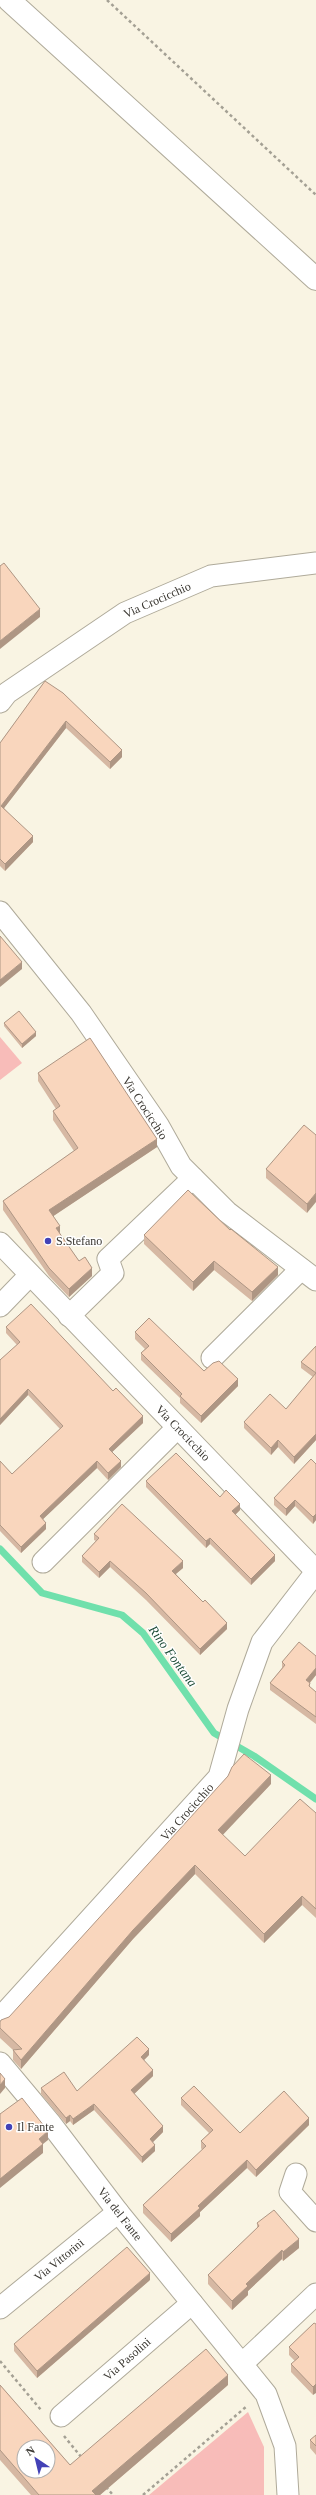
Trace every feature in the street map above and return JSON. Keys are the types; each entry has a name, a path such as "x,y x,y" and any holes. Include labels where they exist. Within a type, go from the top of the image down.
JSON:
{"street":[{"path":"9,0 316,279"},
{"name":"Via Crocicchio","path":"0,702 7,693 125,613 211,576 316,563"},
{"name":"Via Crocicchio","path":"0,912 81,1013 158,1125 180,1166 227,1212 309,1274"},
{"path":"69,1316 112,1274 108,1259 193,1178"},
{"name":"Via Crocicchio","path":"0,1242 69,1316 316,1572 262,1642 238,1709 219,1777 0,2018"},
{"path":"212,1358 309,1274"},
{"path":"0,1306 30,1275"},
{"path":"43,1562 177,1428"},
{"name":"Via del Fante","path":"0,2063 51,2124 118,2212 264,2391 285,2446 288,2495"},
{"path":"296,2174 290,2192 316,2221"},
{"name":"Via Vittorini","path":"0,2308 118,2212"},
{"path":"242,2364 316,2294"},
{"name":"Via Pasolini","path":"61,2416 192,2303"}],"path":[{"path":"107,0 316,195"},
{"path":"143,2495 264,2391"}],"shaded area":[{"path":"0,1037 22,1063 0,1080"},
{"path":"248,2412 264,2447 264,2495 149,2495"}],"building":[{"path":"4,563 40,609 0,641 0,566"},
{"path":"45,681 63,693 122,750 110,762 66,721 1,806 33,836 5,864 0,859 0,743"},
{"path":"0,936 22,962 0,980"},
{"path":"19,1011 36,1032 22,1044 4,1023"},
{"path":"90,1038 157,1139 49,1210 60,1226 56,1228 79,1261 85,1257 92,1268 69,1289 49,1268 3,1201 78,1148 53,1111 60,1106 38,1073"},
{"path":"304,1125 316,1135 316,1193 307,1204 266,1169"},
{"path":"188,1190 230,1230 231,1229 278,1267 252,1292 214,1261 193,1282 144,1235"},
{"path":"31,1304 113,1391 116,1388 143,1416 109,1449 121,1461 108,1473 97,1461 40,1516 46,1523 21,1547 0,1525 0,1461 12,1474 63,1426 28,1389 0,1419 0,1360 20,1342 6,1327"},
{"path":"149,1318 204,1371 213,1363 219,1361 238,1379 201,1416 180,1396 182,1394 141,1353 149,1346 135,1332"},
{"path":"316,1346 316,1373 301,1362"},
{"path":"316,1373 316,1434 294,1457 278,1440 271,1448 244,1422 270,1394 286,1409"},
{"path":"176,1453 220,1497 226,1490 240,1504 232,1511 275,1555 251,1579 210,1538 206,1541 146,1481"},
{"path":"311,1459 316,1464 316,1514 313,1517 295,1500 286,1509 274,1498"},
{"path":"122,1504 183,1561 172,1571 203,1602 205,1600 227,1623 200,1649 146,1593 110,1561 99,1572 82,1556 99,1538 94,1534"},
{"path":"299,1642 316,1656 316,1668 306,1680 310,1683 309,1686 316,1692 316,1717 270,1683 285,1665 282,1662"},
{"path":"244,1754 271,1775 218,1830 245,1856 300,1799 316,1813 316,1909 302,1896 264,1934 195,1865 133,1930 21,2060 13,2050 22,2049 0,2028 1,2020 9,2017 228,1776 232,1767"},
{"path":"137,2037 149,2049 141,2057 153,2070 131,2090 163,2126 150,2139 155,2145 142,2157 94,2104 73,2119 70,2115 66,2118 41,2088 64,2072 77,2091"},
{"path":"0,2073 5,2079 0,2085"},
{"path":"194,2086 240,2133 284,2091 309,2118 256,2170 247,2160 198,2206 200,2208 171,2234 143,2205 206,2146 201,2141 213,2130 181,2098"},
{"path":"22,2098 48,2131 39,2139 43,2144 0,2179 0,2114"},
{"path":"274,2210 299,2239 283,2252 282,2250 246,2284 248,2286 232,2301 208,2275 259,2226 257,2223"},
{"path":"127,2247 150,2273 37,2371 14,2344"},
{"path":"314,2323 316,2324 316,2384 313,2387 291,2364 299,2357 289,2347"},
{"path":"206,2349 228,2375 92,2491 96,2495 39,2495 25,2479 56,2479 56,2449 70,2465"},
{"path":"0,2385 47,2439 16,2439 16,2468 0,2450"},
{"path":"316,2435 316,2446 310,2440"}],"waterway":[{"name":"Rino Fontana","path":"0,1549 42,1593 122,1615 143,1633 214,1733 254,1756 316,1799"}],"place":[{"name":"S.Stefano","path":"48,1241"},
{"name":"Il Fante","path":"9,2127"}]}
